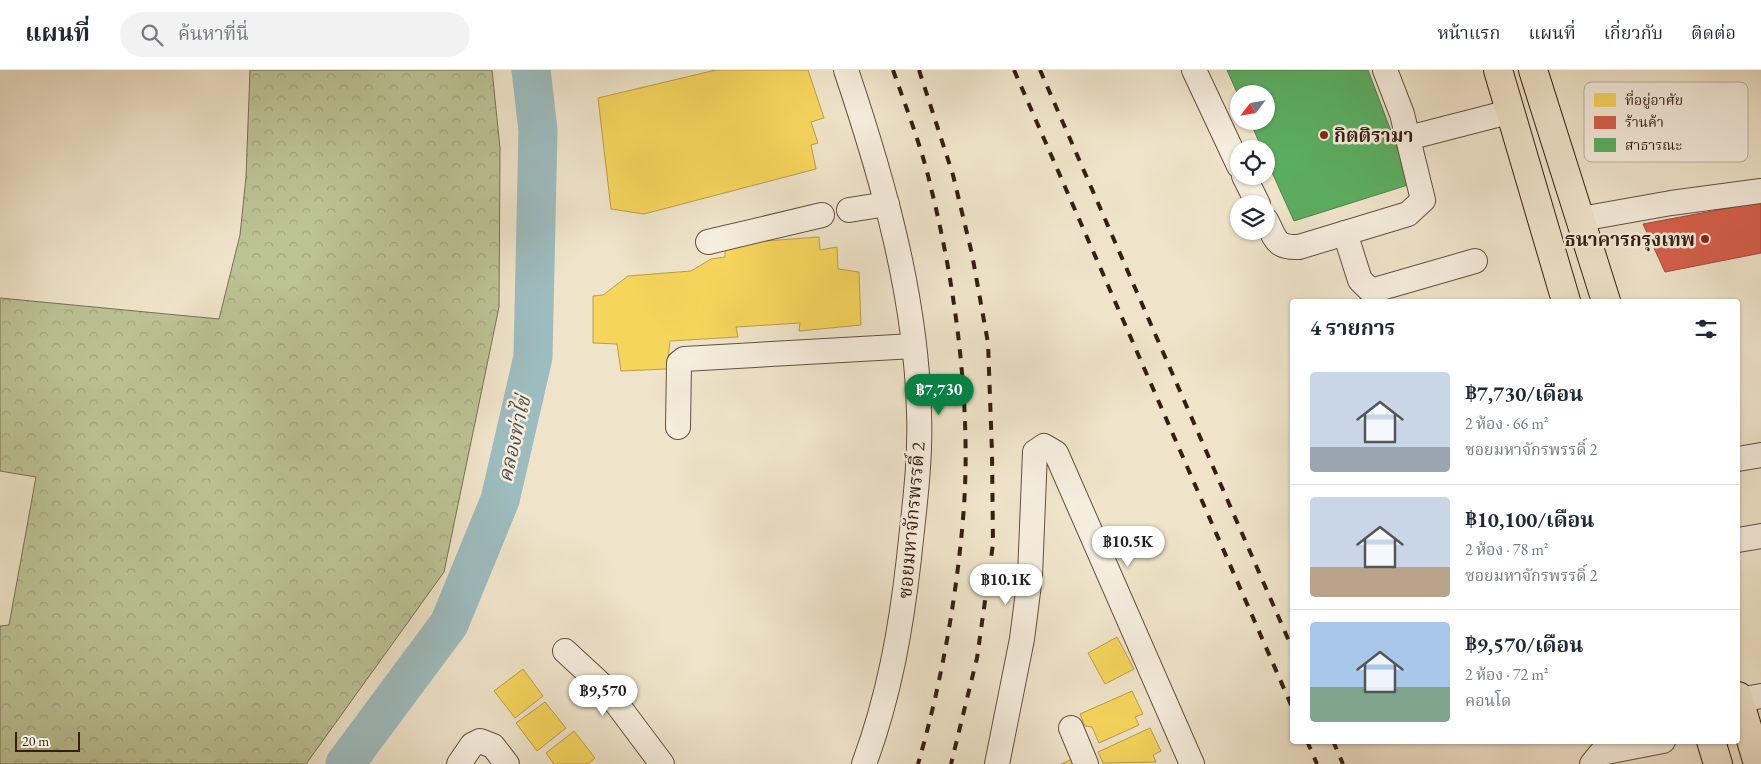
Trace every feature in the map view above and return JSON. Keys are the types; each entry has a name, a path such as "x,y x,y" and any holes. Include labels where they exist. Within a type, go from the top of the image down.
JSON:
{"main road":[{"path":"1498,70 1565,299"},
{"path":"1533,70 1605,299"},
{"path":"1746,697 1758,764"},
{"path":"1712,744 1718,764"}],"street":[{"name":"ซอยมหาจักรพรรดิ์ 2","path":"846,70 870,142 887,204 902,272 914,346 919,411 919,477 901,625 887,691 864,764"},
{"path":"1194,70 1230,147"},
{"path":"1275,238 1284,247 1298,247 1408,214 1423,200 1402,114 1385,70"},
{"path":"1408,138 1509,112"},
{"path":"1581,219 1671,202 1761,191"},
{"path":"850,210 887,204"},
{"path":"708,242 822,215"},
{"path":"1345,232 1360,280 1370,291 1475,261"},
{"path":"678,428 679,363 684,359 914,346"},
{"path":"997,764 1022,640 1030,576 1035,452 1040,446 1044,446 1056,453 1192,764"},
{"path":"1740,459 1761,455"},
{"path":"1740,540 1761,536"},
{"path":"565,651 605,688 662,764"},
{"path":"1071,728 1086,764"},
{"path":"459,764 472,745 480,742 488,742 493,746 507,764"},
{"path":"1592,764 1601,753 1648,744"}],"green space":[{"path":"250,70 492,70 500,148 499,307 444,572 306,764 0,764 0,626 9,625 36,477 0,471 0,298 219,319 240,235 246,177"}],"building: ที่อยู่อาศัย":[{"path":"716,70 808,70 824,118 811,122 818,143 811,145 816,169 644,214 611,209 598,98"},
{"path":"819,237 820,250 837,247 838,269 859,272 861,325 799,331 800,323 736,327 738,337 670,341 667,369 621,371 617,344 593,343 593,296 603,295 628,276 691,271 711,259 725,257 725,244"},
{"path":"1117,637 1134,669 1105,684 1088,653"},
{"path":"523,669 543,696 515,718 494,691"},
{"path":"1132,691 1143,714 1135,717 1139,725 1099,743 1092,727 1085,726 1080,714"},
{"path":"545,702 566,728 537,751 516,723"},
{"path":"1150,728 1161,751 1153,755 1156,762 1103,763 1098,752"},
{"path":"574,731 595,758 588,764 554,764 546,753"},
{"path":"1072,759 1074,764 1061,764"}],"building: ร้านค้า":[{"name":"ธนาคารกรุงเทพ","path":"1761,202 1761,253 1665,272 1643,224"}],"building: สาธารณะ":[{"name":"กิตติรามา","path":"1227,70 1368,70 1411,184 1294,221 1275,179 1275,140 1258,140 1254,130 1275,130 1275,85 1234,85"}],"waterway":[{"name":"คลองท่าไข่","path":"345,764 449,624 500,500 533,357 538,130 531,70"}],"railway":[{"path":"893,70 924,161 941,231 955,312 964,396 965,479 963,519 956,581 952,612 934,704 918,764"},
{"path":"919,70 953,175 972,254 988,343 993,544 977,658 951,764"},
{"path":"1014,70 1290,702"},
{"path":"1040,70 1290,643"},
{"path":"1308,744 1317,764"},
{"path":"1334,744 1343,764"}],"place":[{"name":"กิตติรามา","path":"1324,135"},
{"name":"ธนาคารกรุงเทพ","path":"1705,239"}]}
